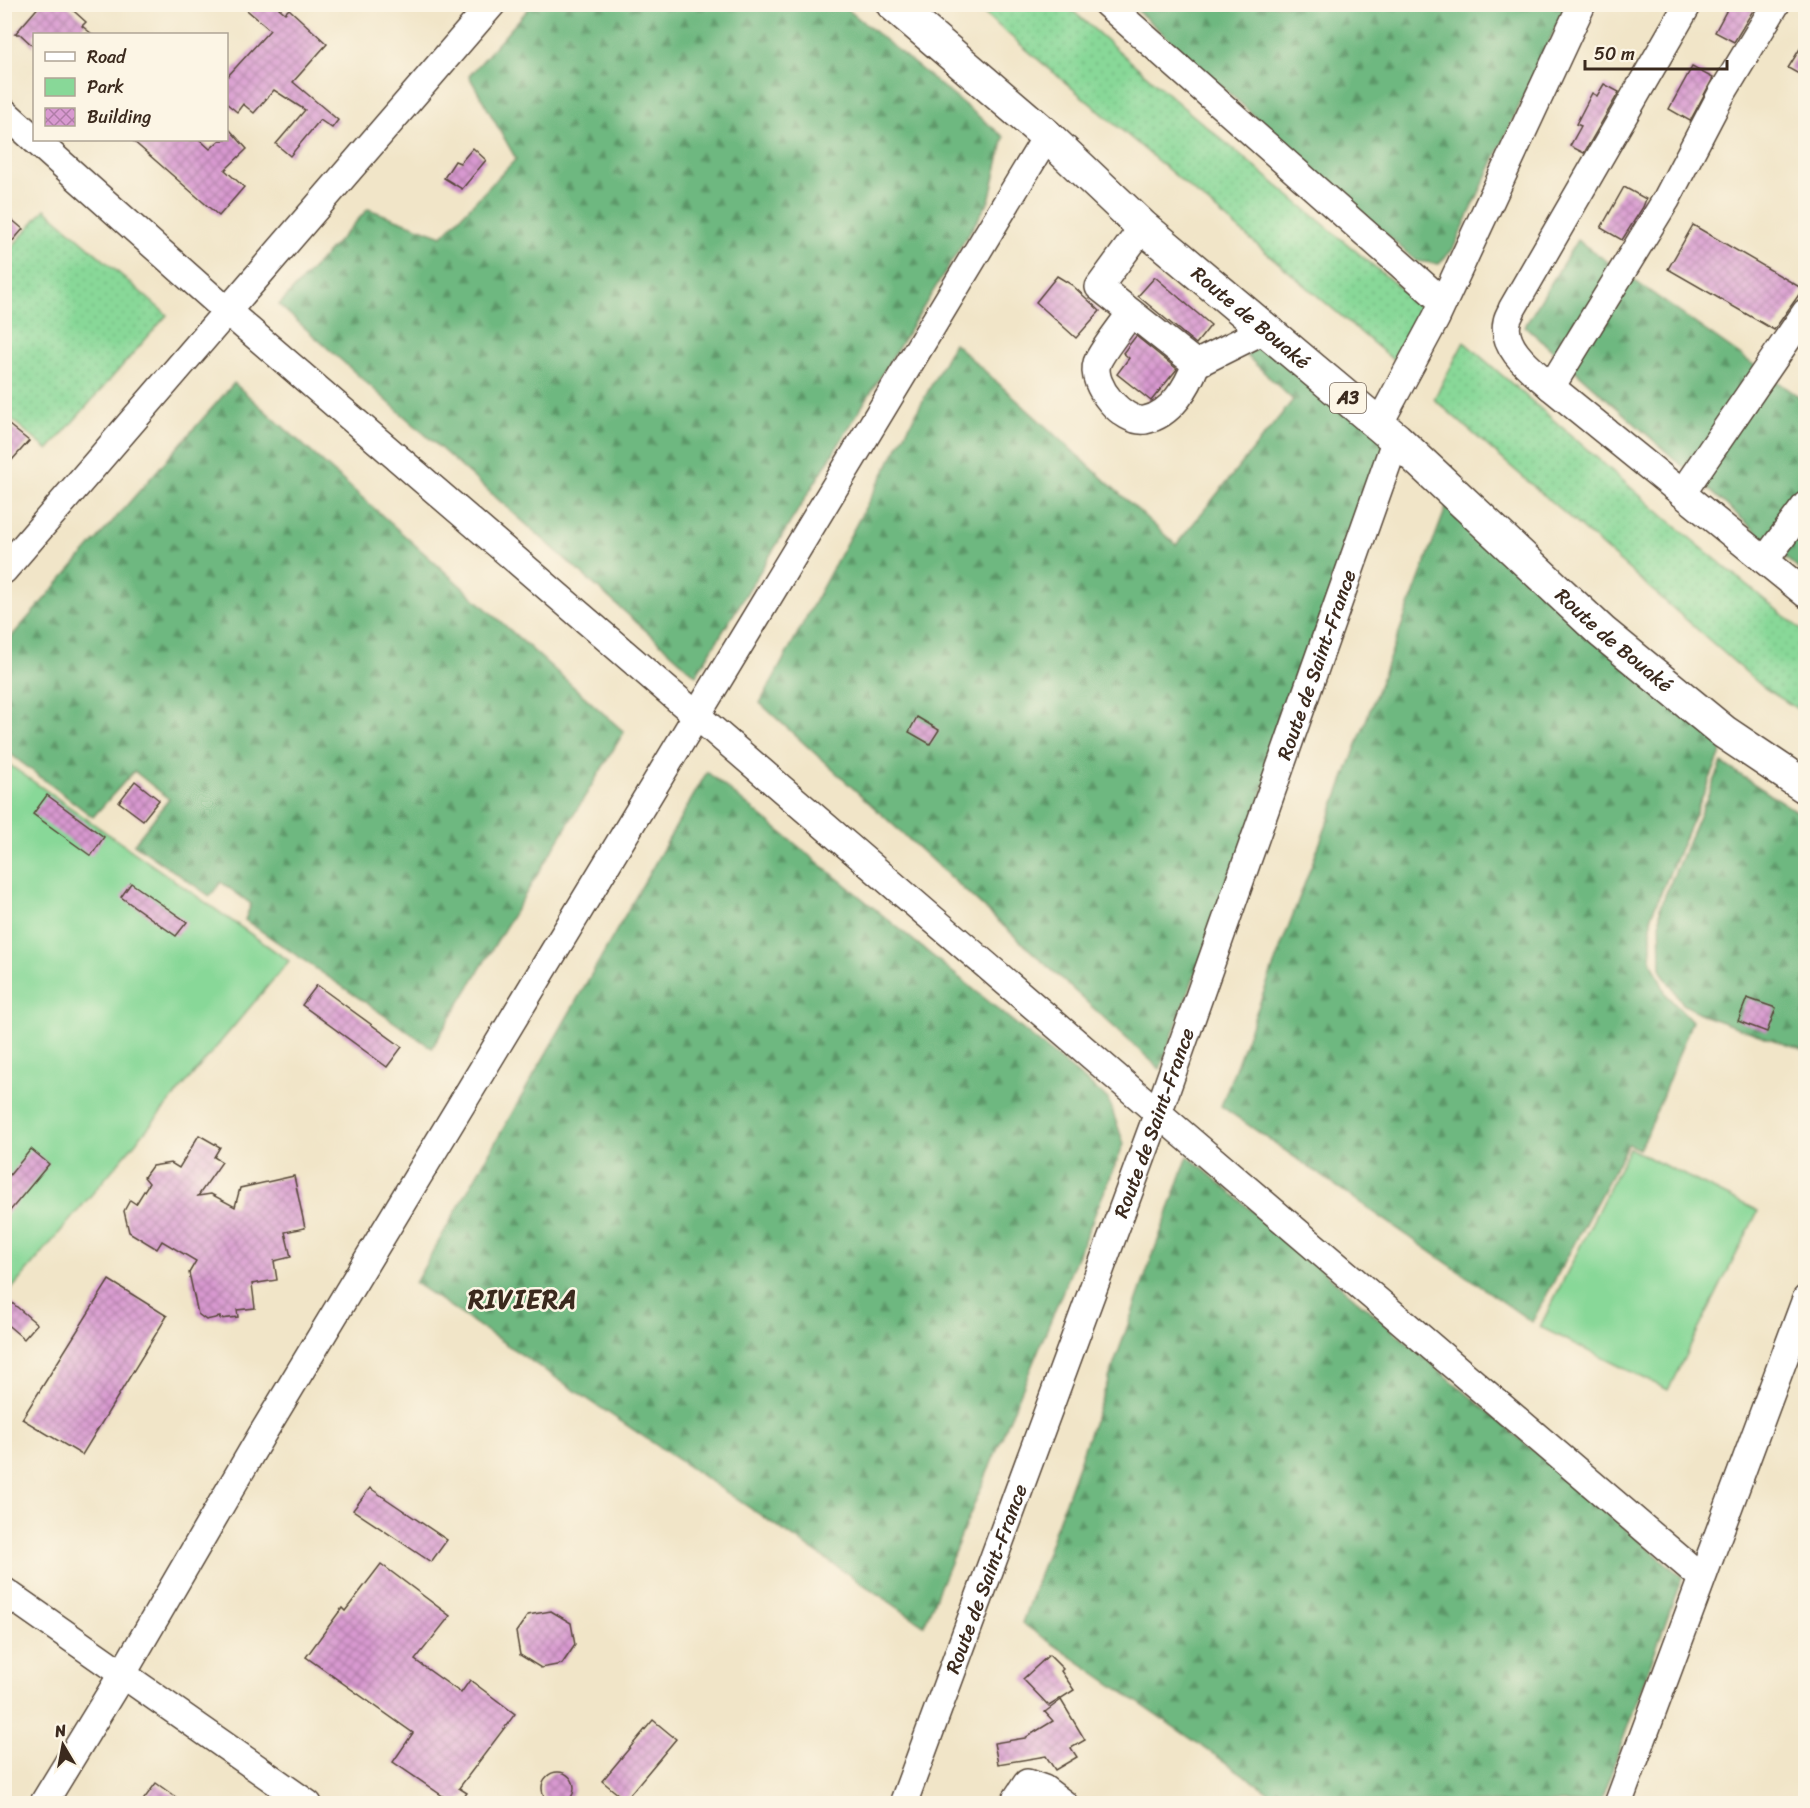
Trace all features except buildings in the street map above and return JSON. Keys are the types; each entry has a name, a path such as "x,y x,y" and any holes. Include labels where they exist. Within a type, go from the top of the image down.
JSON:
{"highway":[{"name":"Route de Bouaké","path":"893,4 1047,136 1143,227 1388,431 1602,632 1724,732 1806,787"}],"street":[{"path":"4,570 492,4"},
{"path":"1107,4 1443,302"},
{"name":"Route de Saint-France","path":"903,1803 1158,1113 1388,431 1443,302 1582,4"},
{"path":"1688,4 1512,309 1506,324 1508,339 1515,353 1551,387 1806,594"},
{"path":"1551,387 1666,200 1721,95 1776,4"},
{"path":"4,112 33,137"},
{"path":"43,1803 123,1673 261,1436 1047,136"},
{"path":"37,141 227,311 1158,1113 1701,1577"},
{"path":"1143,227 1099,288 1196,364"},
{"path":"1682,493 1806,312"},
{"path":"1131,313 1098,362 1096,379 1103,393 1130,418 1144,420 1169,406 1186,387 1196,364 1266,330"},
{"path":"1765,560 1806,505"},
{"path":"1618,1803 1806,1299"},
{"path":"4,1590 308,1803"},
{"path":"1013,1803 1027,1783 1044,1790 1064,1803"}],"green space":[{"path":"532,5 842,5 1004,137 989,201 696,675 279,305 368,209 442,236 516,159 469,76"},
{"path":"974,5 1066,5 1183,107 1430,313 1400,359 1391,358"},
{"path":"1131,5 1566,5 1453,249 1439,264 1416,261"},
{"path":"45,209 167,315 48,450 4,413 5,255"},
{"path":"1577,240 1805,401 1805,575 1525,326"},
{"path":"1267,334 1393,439 1160,1069 760,703 954,343 1176,545 1293,400 1246,355"},
{"path":"1464,342 1668,520 1805,633 1805,714 1763,687 1434,399"},
{"path":"234,383 624,732 432,1048 245,920 251,904 221,882 210,896 134,844 169,799 134,771 93,817 5,750 5,644"},
{"path":"1447,505 1725,744 1651,916 1651,960 1666,994 1692,1021 1647,1135 1639,1149 1628,1144 1532,1322 1221,1106"},
{"path":"4,761 289,961 5,1297"},
{"path":"1722,763 1805,817 1805,1051 1705,1016 1683,1004 1661,971 1660,907"},
{"path":"707,772 1108,1099 1124,1144 924,1625 415,1283"},
{"path":"1629,1148 1758,1211 1668,1390 1540,1327"},
{"path":"1188,1156 1682,1577 1600,1803 1285,1803 1022,1623"}],"district":[{"name":"RIVIERA","path":"523,1299"}]}
